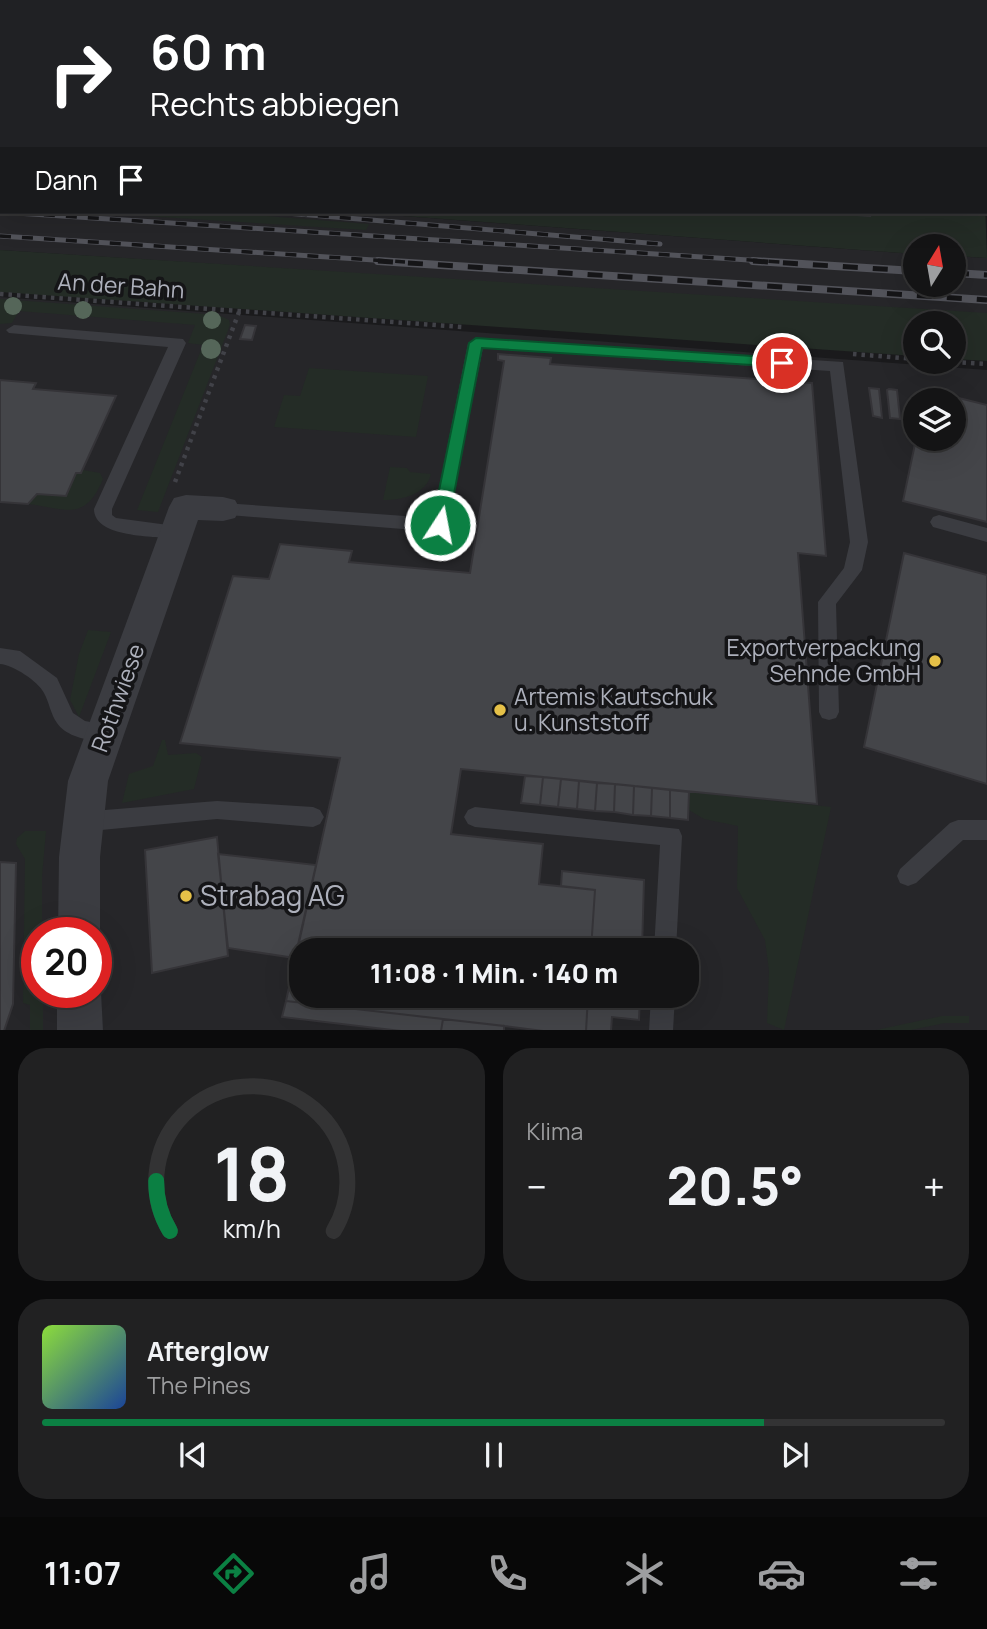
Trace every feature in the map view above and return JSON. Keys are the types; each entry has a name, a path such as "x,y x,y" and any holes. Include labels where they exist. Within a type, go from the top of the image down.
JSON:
{"street":[{"name":"Rothwiese","path":"79,917 80,822 88,781 105,732 186,507 223,509"},
{"path":"79,1008 80,1030"}],"lane":[{"path":"14,330 178,343 103,509 103,518 112,524 177,532"},
{"path":"223,509 440,525 476,343 837,366 859,542 853,570 827,602 830,712"},
{"path":"939,522 987,535"},
{"path":"0,656 13,657 50,684 65,719 81,729 105,732"},
{"path":"80,822 216,810 313,817"},
{"path":"475,817 671,836 666,938"},
{"path":"908,876 958,830 987,830"},
{"path":"661,1030 662,1008"}],"path":[{"name":"An der Bahn","path":"0,294 239,312 172,490"},
{"path":"966,363 987,364"}],"shaded area":[{"path":"0,214 377,214 903,253 903,298 966,298 966,257 987,258 987,315 966,314 966,311 926,311 0,250"},
{"path":"111,214 242,214 369,224 366,230"},
{"path":"377,214 985,214 987,258 966,257 966,234 903,234 903,253"},
{"path":"0,250 956,311 903,311 903,355 0,292"},
{"path":"0,297 903,364 903,374 966,374 966,368 987,370 987,1030 0,1030"},
{"path":"0,299 219,315 229,320 230,325 158,512 137,510 203,345 188,343 195,325 19,311 12,323 0,324"},
{"path":"966,312 987,313 987,361 966,360"},
{"path":"309,368 428,376 416,437 274,427 284,395 300,396"},
{"path":"390,467 431,474 424,487 412,495 383,500"},
{"path":"83,470 100,473 103,479 96,493 82,507 64,510 28,504 37,494 66,496 76,473"},
{"path":"88,630 111,632 79,717 70,700 79,654"},
{"path":"162,740 165,740 168,755 196,753 202,757 194,789 122,803 129,774 153,766"},
{"path":"689,792 831,807 784,1030 767,1023 769,971 765,940 737,888 738,826 704,819 689,810"},
{"path":"25,831 46,831 42,917 24,917 25,859 16,844 17,838"},
{"path":"30,1008 43,1008 43,1030 30,1030"},
{"path":"942,1016 969,1016 969,1023 945,1023 911,1030 876,1030"}],"building":[{"path":"245,325 256,326 252,340 240,339"},
{"name":"Artemis Kautschuk u. Kunststoff","path":"498,354 551,358 550,364 812,383 826,556 798,553 817,804 461,769 451,834 543,844 539,884 595,890 592,938 300,938 340,758 180,743 233,576 269,579 280,544 352,551 349,562 470,573 504,361 498,360"},
{"path":"0,380 36,383 33,389 116,396 81,473 76,473 66,496 37,494 28,504 0,502"},
{"path":"869,388 879,389 882,418 873,416"},
{"path":"889,389 897,390 900,419 890,418"},
{"path":"966,400 987,405 987,522 903,501 913,451 966,451"},
{"name":"Exportverpackung Sehnde GmbH","path":"904,553 987,575 987,784 864,747"},
{"path":"525,776 543,777 540,805 521,803"},
{"path":"543,777 561,779 558,807 540,805"},
{"path":"561,779 579,781 577,809 558,807"},
{"path":"579,781 597,783 595,811 577,809"},
{"path":"597,783 615,784 614,812 595,811"},
{"path":"615,784 634,786 633,815 614,812"},
{"path":"634,786 652,788 651,816 633,815"},
{"path":"652,788 670,790 670,818 651,816"},
{"path":"670,790 689,792 688,820 670,818"},
{"path":"217,837 228,956 152,973 145,850"},
{"path":"218,854 316,865 300,938 289,938 289,957 228,948"},
{"path":"0,862 16,863 13,1004 4,1030 0,1030"},
{"path":"562,871 644,880 642,938 592,938 595,890 561,886"},
{"path":"286,1001 289,1001 289,1008 347,1008 504,1026 504,1030 392,1030 282,1017"},
{"name":"Artemis Kautschuk u. Kunststoff","path":"347,1008 587,1008 586,1030 535,1030 504,1026 504,1030 441,1030 443,1019"},
{"path":"587,1008 640,1008 639,1020 612,1017 611,1030 586,1030"}],"railway":[{"path":"31,214 780,262"},
{"path":"298,214 660,244"},
{"path":"0,236 405,262"},
{"path":"378,261 987,300"},
{"path":"753,261 903,270"},
{"path":"966,274 987,275"}],"place":[{"name":"Exportverpackung Sehnde GmbH","path":"935,661"},
{"name":"Artemis Kautschuk u. Kunststoff","path":"500,710"},
{"name":"Strabag AG","path":"186,896"}],"route":[{"path":"440,525 476,343 782,363"}]}
